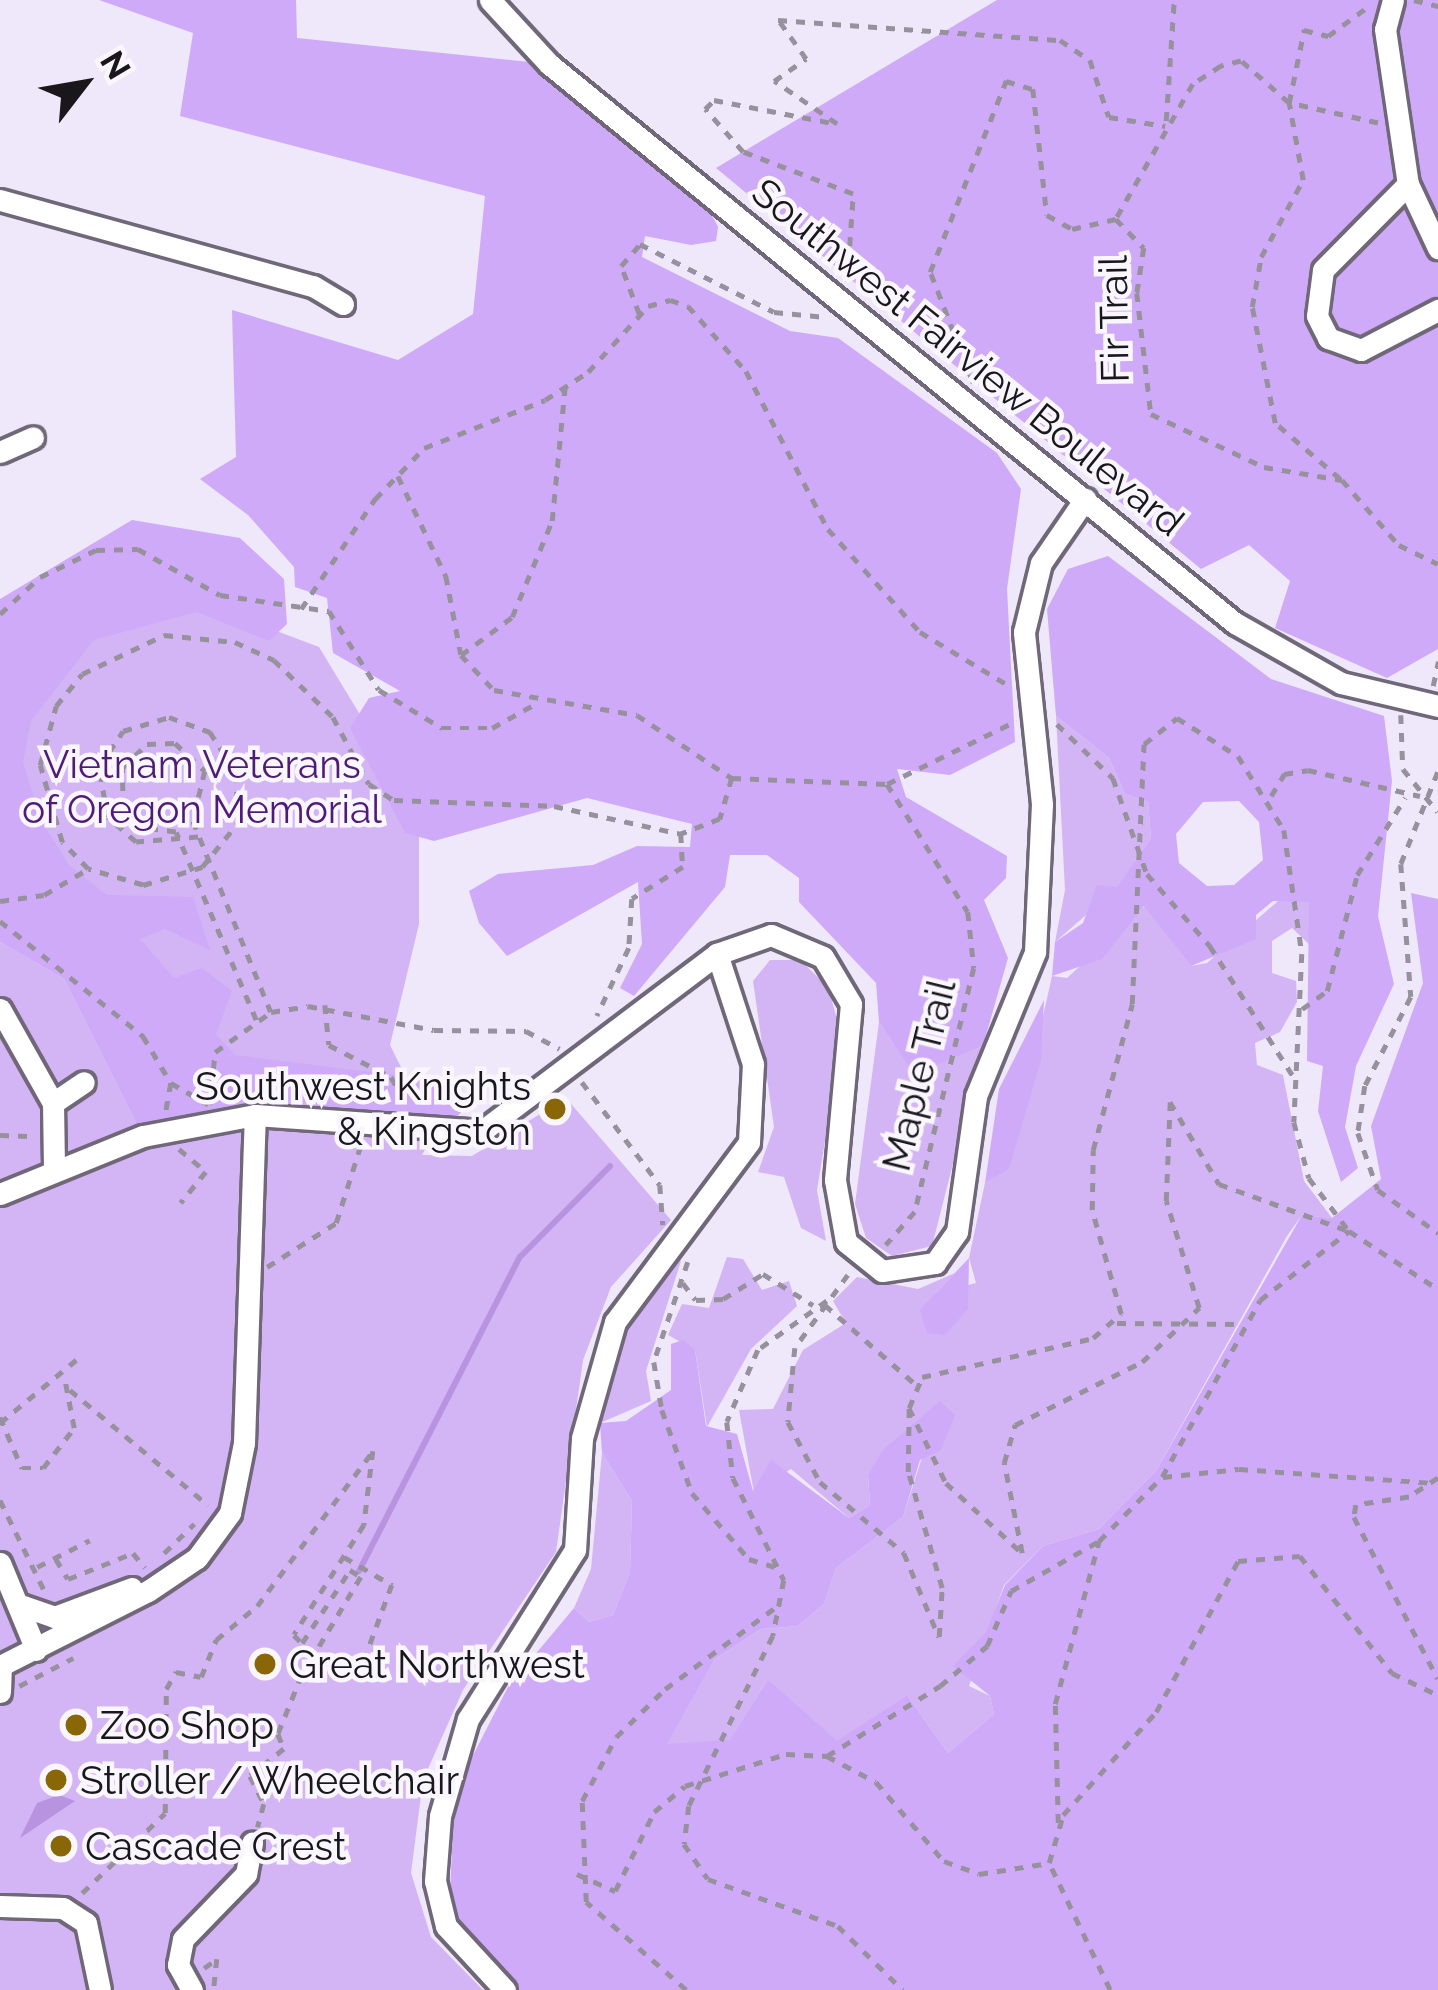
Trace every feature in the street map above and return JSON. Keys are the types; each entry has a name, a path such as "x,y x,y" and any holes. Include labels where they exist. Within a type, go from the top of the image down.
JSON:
{"street":[{"name":"Southwest Fairview Boulevard","path":"490,0 549,64 1273,647 1402,702 1438,706"},
{"path":"1393,0 1387,42 1407,130 1408,184 1438,248"},
{"path":"1408,184 1323,270 1317,316 1328,338 1361,350 1438,310"},
{"path":"0,200 313,286 343,304"},
{"path":"0,452 33,437"},
{"path":"0,1194 54,1168 210,1113 410,1131 482,1132 717,954 784,936 839,974 853,1020 839,1223 872,1268 907,1273 940,1259 959,1225 976,1096 1035,952 1042,804 1026,669 1030,589 1084,499"},
{"path":"505,1990 441,1912 434,1865 449,1775 468,1719 575,1550 582,1438 615,1322 749,1142 753,1064 717,954"},
{"path":"0,1010 52,1103 54,1168"},
{"path":"52,1103 84,1082"},
{"path":"2,1691 1,1666 155,1582 212,1543 237,1491 255,1115"},
{"path":"0,1563 36,1650"},
{"path":"20,1605 54,1617 155,1582"},
{"path":"192,1990 178,1965 183,1939 246,1874 252,1843"},
{"path":"0,1906 63,1908 86,1923 100,1990"}],"path":[{"path":"638,314 621,266 640,244 774,312 823,320 840,300 857,242 853,194 743,152 705,109 714,100 837,124 774,81 806,59 778,20 1060,40 1090,60 1109,117 1165,126 1174,0"},
{"path":"1379,0 1328,36 1304,30 1289,103 1303,180 1261,256 1253,322 1275,423 1300,455 1342,480 1399,545 1438,564"},
{"path":"1412,0 1438,6"},
{"name":"Fir Trail","path":"1342,480 1307,482 1242,460 1146,409 1136,293 1144,248 1116,219 1193,84 1241,61 1289,103 1407,130"},
{"path":"976,411 930,272 1006,81 1033,89 1047,214 1072,229 1116,219"},
{"path":"302,609 398,476 424,448 565,387 638,314 670,300 688,306 726,343 828,529 920,632 1016,691"},
{"path":"461,655 512,617 552,521 565,387"},
{"path":"398,476 446,576 461,655 494,690 535,704 637,715 732,778 887,784 1000,724"},
{"path":"0,614 40,577 117,550 138,549 220,595 341,620 379,690 424,721 470,732 535,704"},
{"path":"198,837 181,842 136,842 101,806 99,766 113,740 151,718 198,724 223,746 241,790 237,824 202,867 143,885 88,869 44,806 42,745 56,706 107,655 185,633 235,642 307,686 369,784 394,800 554,806 681,833 720,819 732,778"},
{"path":"1402,702 1400,758 1423,798 1438,812"},
{"path":"1048,718 1092,747 1133,843 1293,1076"},
{"path":"1117,1323 1121,1297 1091,1181 1134,988 1133,843 1144,744 1163,722 1208,728 1270,798 1295,882 1302,1009 1293,1076 1299,1151 1348,1231"},
{"path":"256,1020 181,842 131,820 118,795 122,768 147,744 175,743 206,771 198,837 271,1012"},
{"path":"1270,798 1284,775 1308,770 1405,798 1423,798"},
{"path":"1438,772 1423,798 1400,881 1411,997 1364,1086 1358,1133 1378,1190 1438,1233"},
{"name":"Maple Trail","path":"874,1253 915,1212 974,968 963,898 887,784"},
{"path":"1302,1009 1327,991 1357,875 1405,798"},
{"path":"601,1042 597,1018 629,949 625,912 683,867 681,833"},
{"path":"0,901 44,895 88,869"},
{"path":"0,921 128,1022 172,1083 210,1113"},
{"path":"326,1005 329,1045 402,1087 410,1131"},
{"path":"210,1113 215,1052 271,1012 326,1005 434,1030 526,1031 564,1053"},
{"path":"581,1081 660,1186 663,1225"},
{"path":"166,1112 172,1083"},
{"path":"909,1408 946,1483 1020,1554 1004,1463 1015,1425 1142,1362 1190,1324 1201,1297 1162,1167 1172,1100 1219,1184 1348,1231 1438,1288"},
{"path":"250,1267 281,1267 335,1223 364,1125"},
{"path":"175,1145 206,1172 181,1203"},
{"path":"826,1756 940,1686 987,1646 1011,1591 1099,1540 1162,1478 1242,1324 1348,1231"},
{"path":"681,1244 682,1279 655,1362 680,1472 749,1559 778,1568"},
{"path":"682,1279 690,1296 710,1300 763,1274 813,1305"},
{"path":"848,1275 790,1359 788,1422 820,1482 904,1553 939,1636 942,1588 908,1472 914,1384"},
{"path":"826,1303 914,1384"},
{"path":"826,1303 813,1305 758,1350 727,1422 733,1478 778,1568 778,1606 701,1779 684,1844 699,1872 838,1926 903,1990"},
{"path":"914,1384 1117,1323 1242,1324"},
{"path":"64,1376 70,1390 72,1435 43,1468 22,1468 1,1420 64,1376 76,1360"},
{"path":"56,1559 68,1579 133,1553 148,1571 208,1505 70,1390"},
{"path":"102,1879 158,1827 169,1796 166,1699 176,1672 201,1677 216,1640 256,1606 373,1451 364,1525 294,1635 308,1641 350,1570 358,1574 292,1697 278,1734 284,1749 250,1776 264,1804 252,1843"},
{"path":"1162,1478 1239,1469 1435,1481"},
{"path":"1435,1481 1356,1505 1354,1517 1438,1679"},
{"path":"0,1500 37,1567 50,1609"},
{"path":"37,1567 89,1540"},
{"path":"1099,1540 1054,1704 1059,1829 1049,1863 1110,1990"},
{"path":"1059,1829 1156,1712 1238,1561 1300,1556 1392,1673 1438,1695"},
{"path":"344,1557 392,1585 362,1666"},
{"path":"686,1990 592,1911 577,1874 582,1801 616,1737 778,1606"},
{"path":"2,1691 73,1658"},
{"path":"577,1874 602,1889 624,1885 654,1812 701,1779 786,1754 826,1756 877,1782 944,1861 979,1874 1049,1863"},
{"path":"195,1956 198,1975 217,1959 214,1990"}],"green space":[{"name":"Vietnam Veterans of Oregon Memorial","path":"184,596 319,647 419,812 419,924 390,1045 434,1134 422,1155 472,1156 566,1098 671,1220 611,1287 583,1360 556,1552 463,1690 423,1780 411,1873 431,1937 483,1990 0,1990 0,942 64,979 142,1135 0,786 45,651"},
{"path":"1056,716 1109,758 1125,794 1148,802 1151,838 1117,888 1055,942 1065,890"},
{"path":"1285,895 1310,902 1314,949 1292,928 1272,941 1272,973 1296,981 1297,1002 1280,1032 1255,1043 1257,1065 1283,1075 1304,1181 1332,1218 1302,1215 1287,1236 1156,1471 1099,1529 1043,1546 1004,1585 969,1686 990,1696 994,1714 948,1753 907,1695 837,1742 768,1679 730,1741 666,1745 715,1659 761,1629 798,1626 824,1604 836,1568 903,1517 940,1401 868,1475 870,1505 849,1518 791,1469 754,1493 739,1410 773,1409 803,1350 846,1323 833,1301 857,1277 918,1289 955,1273 936,1293 976,1283 969,1258 985,1183 1009,1168 1052,976 1067,978 1145,906 1191,966 1207,963"},
{"path":"770,960 800,960 828,987 842,1037 817,1190 826,1241 801,1228 784,1177 758,1172 774,1127 753,981"},
{"path":"879,1022 914,1073 983,1046 932,1246 892,1256 866,1238 855,1204"},
{"path":"673,1254 681,1261 646,1371 651,1401 600,1423 621,1336"},
{"path":"727,1257 743,1259 762,1290 789,1281 797,1306 751,1349 707,1427 695,1350 668,1335 682,1304 709,1308"},
{"path":"602,1453 632,1501 630,1572 613,1615 589,1622 574,1608 591,1569"}],"shaded area":[{"path":"99,0 296,0 297,38 549,64 694,181 718,227 716,241 691,245 645,236 642,257 790,331 838,338 997,453 1021,489 1007,589 1015,742 950,775 897,769 906,797 1007,856 1006,878 984,900 1008,958 983,1046 914,1074 879,1022 876,983 799,902 799,878 767,855 730,855 725,887 634,996 620,988 642,944 638,882 507,956 479,923 469,891 498,874 593,865 637,846 690,847 692,824 587,798 434,841 405,833 350,728 369,698 400,691 333,653 327,598 295,587 294,567 248,515 200,479 236,457 232,310 398,360 473,314 485,196 180,116 193,33"},
{"path":"997,0 1438,0 1438,649 1387,678 1275,628 1290,581 1249,545 1201,569 716,168"},
{"path":"132,520 240,538 284,579 287,624 269,641 197,612 94,640 31,721 23,762 41,820 69,865 107,895 193,897 210,950 165,929 140,939 174,978 202,968 232,991 216,1034 235,1055 443,1081 464,1109 448,1127 271,1102 138,1127 64,979 0,942 0,599"},
{"path":"1108,556 1271,679 1384,716 1392,781 1378,916 1394,984 1356,1066 1345,1127 1358,1168 1341,1182 1318,1111 1323,1066 1307,1061 1309,902 1273,901 1256,915 1256,939 1191,966 1144,906 1102,959 1052,976 1055,942 1083,923 1097,885 1117,887 1151,838 1148,802 1125,794 1109,758 1056,716 1047,609 1068,569","holes":["1239,801 1259,822 1263,860 1234,885 1207,886 1179,863 1176,834 1203,802"]},
{"path":"1411,893 1438,899 1438,1990 517,1990 461,1928 450,1892 453,1826 466,1769 508,1687 574,1608 589,1622 613,1615 630,1572 632,1501 602,1453 600,1423 626,1421 671,1390 671,1344 683,1340 695,1350 706,1426 737,1434 753,1491 771,1460 849,1518 870,1505 868,1475 883,1450 940,1401 955,1415 941,1450 920,1460 903,1517 836,1568 824,1604 798,1626 761,1629 715,1659 667,1744 730,1740 768,1679 837,1741 907,1695 948,1753 994,1714 990,1696 953,1666 986,1632 1005,1585 1043,1546 1099,1529 1156,1471 1302,1215 1332,1218 1381,1179 1371,1126 1423,983"},
{"path":"1044,1000 1041,1060 1009,1169 985,1183 999,1089"},
{"path":"969,1258 968,1309 945,1335 927,1333 920,1310"},
{"path":"59,1795 75,1801 20,1838 37,1803"}],"waterway":[{"path":"359,1571 520,1257 610,1166"}],"place":[{"name":"Southwest Knights & Kingston","path":"555,1109"},
{"name":"Great Northwest","path":"265,1664"},
{"name":"Zoo Shop","path":"76,1725"},
{"name":"Stroller / Wheelchair","path":"56,1780"},
{"name":"Cascade Crest","path":"61,1846"}]}
